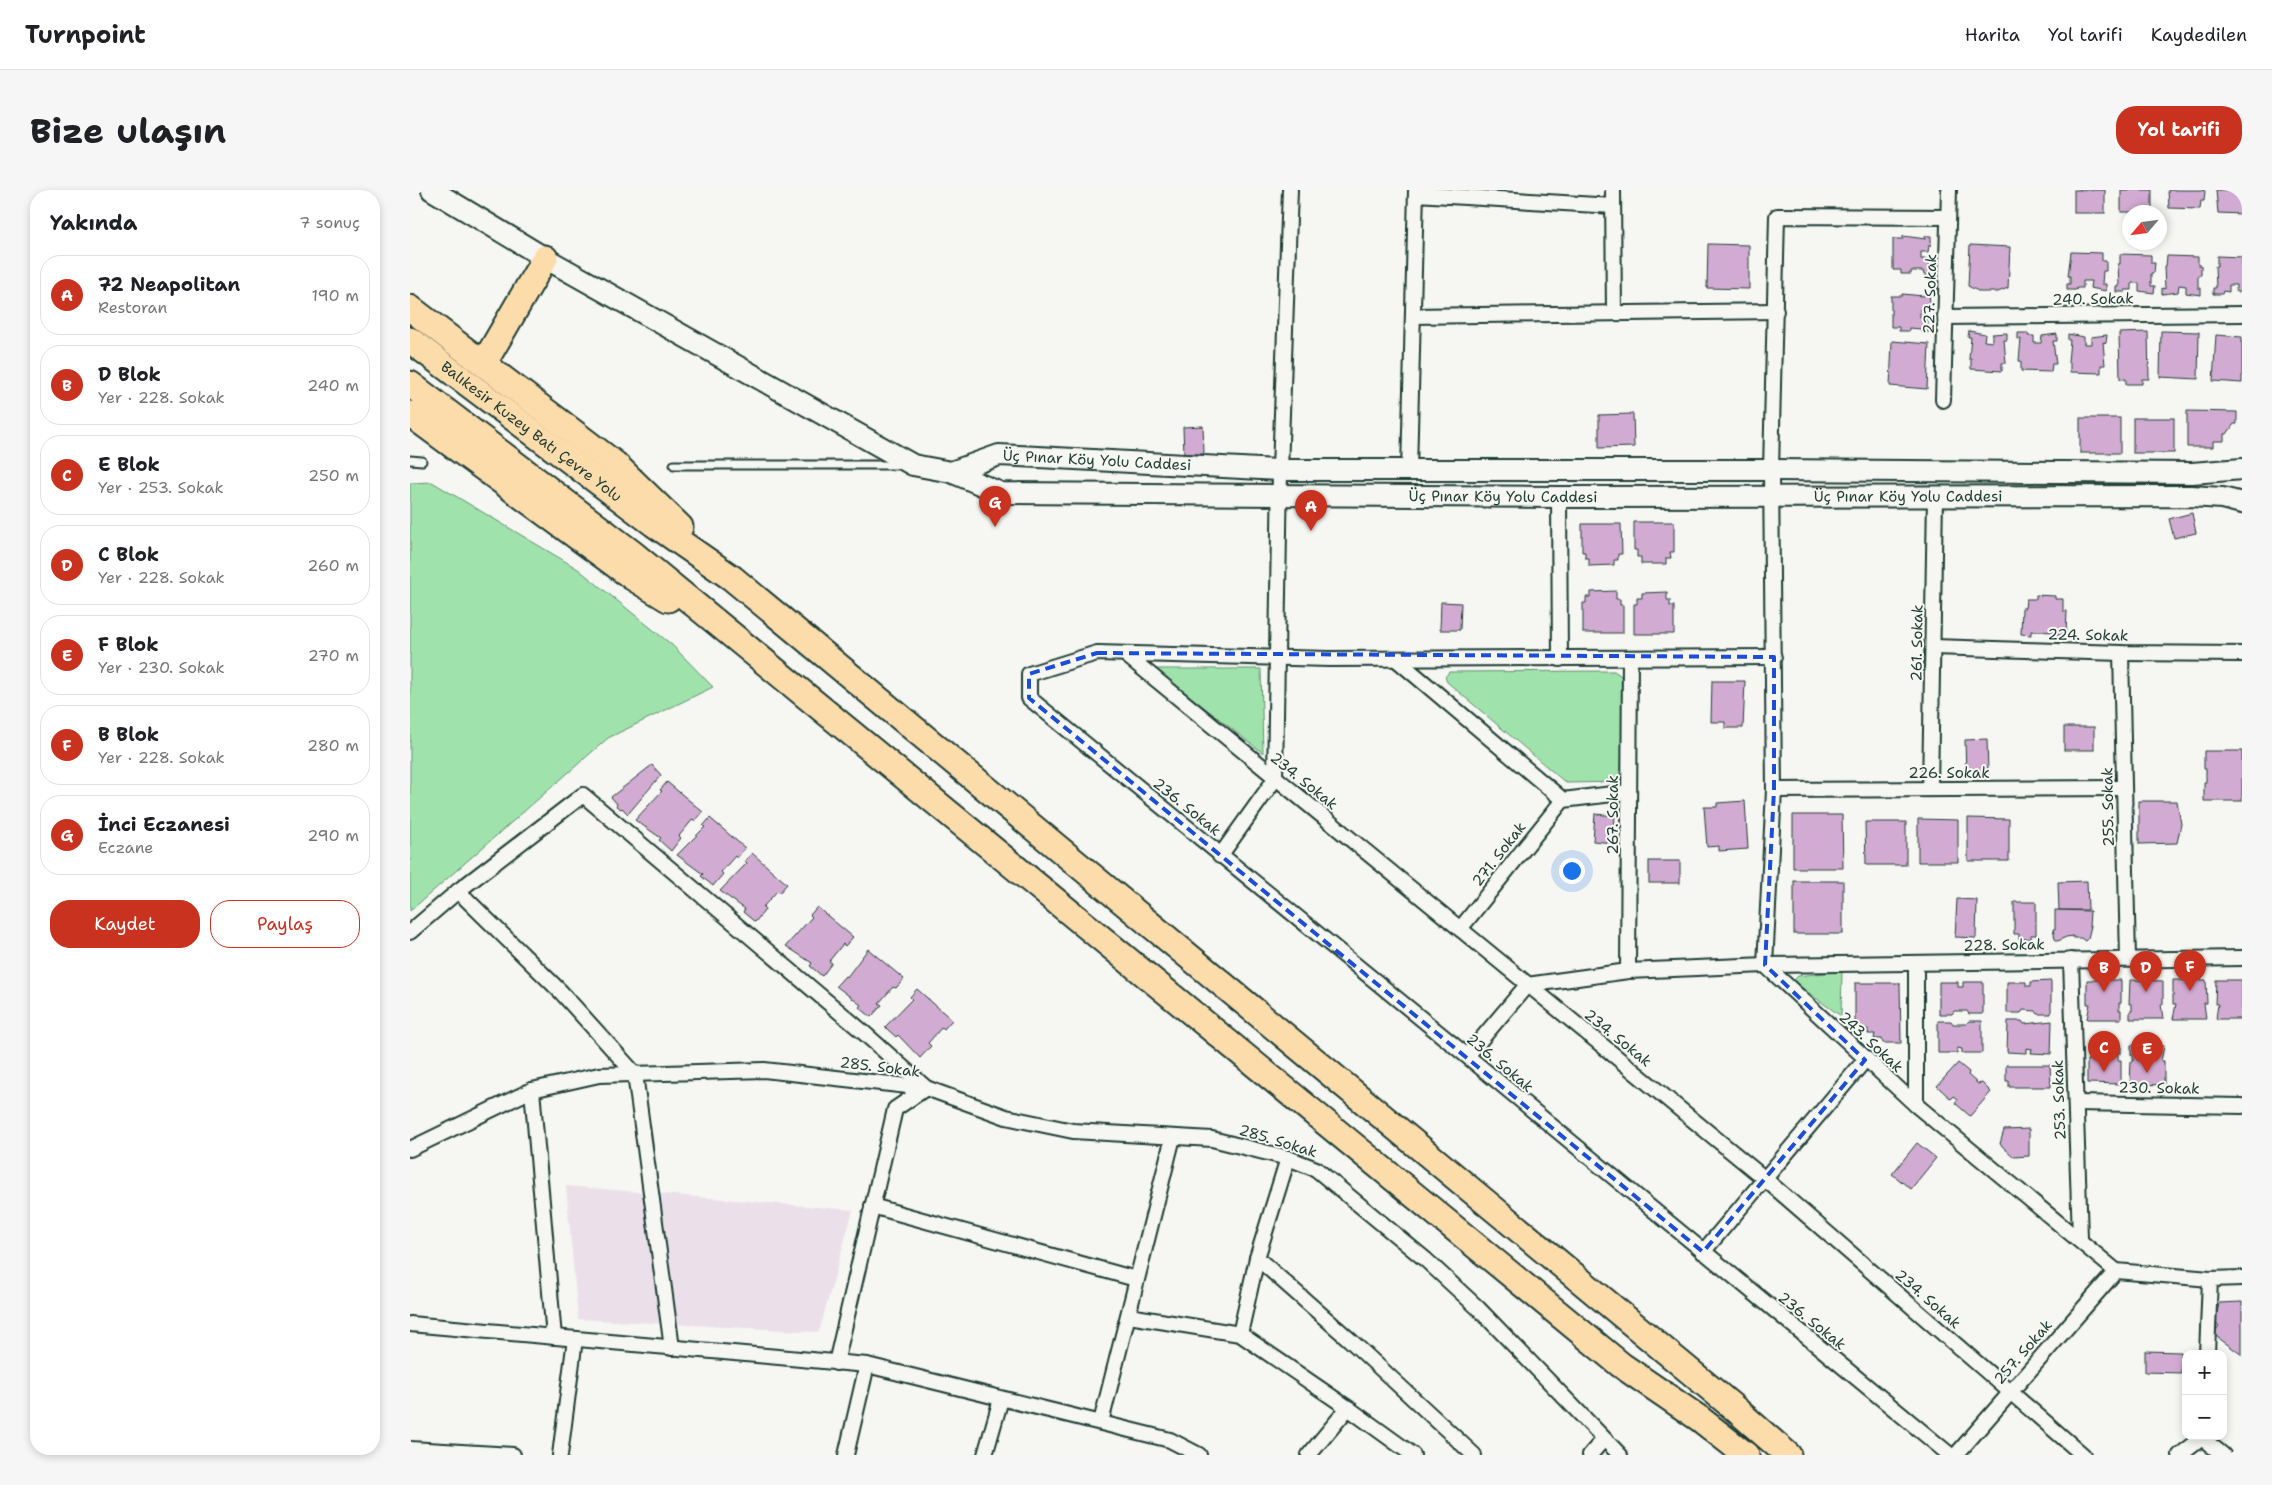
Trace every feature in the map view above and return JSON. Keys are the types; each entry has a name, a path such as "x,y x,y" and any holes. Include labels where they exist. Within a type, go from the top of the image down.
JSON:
{"highway":[{"path":"484,363 545,258"},
{"path":"410,308 615,464 732,578 1658,1345 1788,1455"},
{"name":"Balıkesir Kuzey Batı Çevre Yolu","path":"410,340 654,524 732,578"},
{"path":"410,384 632,553 1621,1365 1721,1455"},
{"path":"410,414 632,577 752,652"},
{"path":"1621,1365 1700,1420 1746,1455"}],"main road":[{"path":"432,190 545,258 913,465 951,472"},
{"name":"Üç Pınar Köy Yolu Caddesi","path":"951,472 999,455 1280,470 1771,470 2192,473 2242,469"},
{"name":"Üç Pınar Köy Yolu Caddesi","path":"951,472 1001,493 1559,497 2191,496 2222,498 2242,503"}],"street":[{"path":"1220,856 1275,779 1279,496 1290,190"},
{"path":"1613,190 1614,313"},
{"name":"227. Sokak","path":"1942,400 1949,190"},
{"path":"1409,471 1416,192 1613,206"},
{"path":"1467,1056 1527,984 1628,971 1766,965 1774,790 1771,470 1777,216 1948,216"},
{"path":"1413,316 1776,311"},
{"name":"240. Sokak","path":"1945,317 2242,314"},
{"path":"1559,497 1560,659"},
{"name":"261. Sokak","path":"1930,789 1936,497"},
{"name":"224. Sokak","path":"1934,647 2121,653 2242,654"},
{"name":"236. Sokak","path":"1125,654 1097,653 1029,674 1028,698 1467,1056 1950,1455"},
{"name":"255. Sokak","path":"2121,653 2128,960"},
{"path":"1125,654 1396,659 1774,657"},
{"name":"234. Sokak","path":"1125,654 1275,779 1765,1179 2083,1455"},
{"path":"1396,659 1563,800 1629,792"},
{"name":"267. Sokak","path":"1628,971 1630,659"},
{"name":"226. Sokak","path":"1774,790 2124,788"},
{"path":"410,932 458,891 583,795 863,1032 926,1088 895,1109 836,1363"},
{"name":"271. Sokak","path":"1460,929 1563,800"},
{"path":"458,891 561,992 635,1074 672,1348"},
{"name":"228. Sokak","path":"1766,965 2242,958"},
{"name":"253. Sokak","path":"2071,960 2080,1238"},
{"path":"1916,963 1916,1105"},
{"name":"243. Sokak","path":"1766,965 1865,1060 1916,1105 2080,1238 2116,1270"},
{"path":"1703,1252 1865,1060"},
{"name":"285. Sokak","path":"410,1149 532,1090 599,1075 764,1070 926,1088 1006,1118 1063,1129 1212,1139 1288,1158 1316,1169 1426,1260 1478,1308 1603,1440 1620,1455"},
{"path":"532,1090 554,1337"},
{"name":"230. Sokak","path":"2076,1103 2242,1106"},
{"path":"1101,1422 1173,1137"},
{"path":"1240,1334 1257,1258 1288,1158"},
{"path":"872,1206 1136,1279"},
{"path":"1257,1258 1350,1340 1474,1455"},
{"path":"2116,1270 2210,1278 2242,1278"},
{"name":"257. Sokak","path":"1956,1455 2116,1270"},
{"path":"2206,1350 2210,1278"},
{"path":"1129,1316 1240,1334 1413,1455"},
{"path":"410,1324 867,1366 1170,1440 1199,1455"},
{"path":"560,1455 575,1339"},
{"path":"846,1455 867,1366"},
{"path":"985,1455 1001,1399"},
{"path":"1309,1455 1348,1408"},
{"path":"1590,1455 1603,1440"},
{"path":"2180,1455 2198,1440"},
{"path":"2206,1440 2224,1455"},
{"path":"410,1449 513,1455"}],"lane":[{"path":"410,460 422,460"},
{"path":"674,465 913,465"}],"highlighted area":[{"path":"1097,653 1774,657 1774,790 1765,965 1865,1060 1703,1252 1029,698 1029,674"}],"shaded area":[{"path":"566,1186 853,1210 819,1332 578,1319"}],"green space":[{"path":"432,482 578,569 672,645 713,687 608,738 410,911 410,483"},
{"path":"1155,669 1261,669 1263,753"},
{"path":"1614,671 1623,680 1621,782 1566,783 1447,682 1445,677 1449,672"},
{"path":"1842,971 1841,1016 1796,984 1794,980 1798,976"}],"building":[{"path":"2074,190 2105,190 2105,213 2074,213"},
{"path":"2121,190 2152,190 2152,205 2122,205 2121,212"},
{"path":"2168,190 2202,190 2205,191 2204,201 2201,201 2200,209 2169,208"},
{"path":"2216,190 2242,190 2242,214 2218,213"},
{"path":"1903,236 1926,239 1925,236 1931,236 1931,246 1929,245 1928,252 1921,252 1921,259 1929,259 1931,275 1924,275 1923,271 1911,271 1911,274 1901,274 1901,270 1893,270 1893,239 1903,239"},
{"path":"1708,244 1749,245 1749,289 1707,288"},
{"path":"1970,245 2010,247 2008,288 1998,292 1980,292 1968,286"},
{"path":"2071,252 2102,253 2102,261 2106,261 2106,271 2103,271 2102,284 2106,284 2106,291 2090,288 2091,281 2083,281 2083,288 2067,290 2067,284 2070,284 2070,276 2068,276"},
{"path":"2120,254 2151,255 2151,263 2155,263 2154,273 2151,273 2151,286 2155,286 2154,293 2139,291 2139,283 2132,283 2132,290 2116,292 2116,286 2119,286 2118,264 2120,264"},
{"path":"2167,256 2198,257 2198,265 2201,265 2201,275 2198,275 2198,288 2201,288 2201,295 2186,293 2186,286 2179,285 2178,292 2162,294 2162,288 2165,289 2164,266 2166,266"},
{"path":"2217,256 2242,257 2242,292 2236,292 2236,285 2229,285 2229,292 2223,291 2222,294 2213,294 2213,288 2216,288 2215,266 2217,266"},
{"path":"1924,293 1929,293 1930,303 1927,303 1927,310 1920,309 1920,317 1927,317 1929,332 1922,332 1922,329 1909,328 1909,331 1899,331 1899,327 1891,327 1891,296 1902,296 1902,294 1924,296"},
{"path":"1969,331 1985,334 1984,341 1992,342 1992,334 2007,333 2007,340 2004,340 2006,363 2002,363 2002,371 1971,369 1971,359 1969,359 1971,337 1968,337"},
{"path":"2161,331 2199,332 2198,379 2160,377"},
{"path":"2148,332 2149,379 2142,379 2142,384 2126,384 2126,379 2120,379 2119,333"},
{"path":"2018,333 2028,333 2028,336 2034,336 2034,343 2041,343 2042,336 2057,334 2057,341 2053,341 2056,364 2052,364 2051,372 2021,371 2021,361 2019,361 2021,339 2018,339"},
{"path":"2068,334 2084,337 2084,344 2091,344 2091,337 2107,335 2106,343 2103,342 2105,365 2101,365 2101,373 2070,372 2070,362 2068,362 2070,340 2068,340"},
{"path":"2216,335 2242,337 2242,383 2213,381"},
{"path":"1892,341 1929,344 1927,389 1890,386"},
{"path":"2187,411 2237,412 2237,424 2234,424 2227,434 2224,434 2224,441 2213,441 2213,447 2187,447"},
{"path":"1633,414 1634,447 1599,448 1599,415"},
{"path":"2080,418 2120,418 2120,453 2080,453"},
{"path":"2133,418 2174,418 2174,453 2133,453"},
{"path":"1203,426 1204,454 1184,454 1183,427"},
{"path":"2192,513 2196,533 2174,538 2169,519"},
{"path":"1634,522 1674,522 1674,552 1670,552 1671,558 1666,558 1666,564 1641,564 1641,557 1637,557 1637,550 1634,550"},
{"path":"1582,524 1621,524 1622,554 1618,554 1618,560 1614,560 1614,565 1589,566 1589,558 1585,558 1585,552 1582,552"},
{"path":"1616,591 1616,599 1620,599 1620,605 1623,605 1623,633 1583,633 1583,603 1586,603 1586,597 1591,597 1591,592"},
{"path":"1667,592 1667,600 1670,600 1670,606 1674,606 1674,634 1634,634 1634,604 1637,604 1637,598 1642,598 1642,593"},
{"path":"2036,595 2055,596 2055,599 2063,599 2063,611 2067,611 2066,635 2056,635 2056,632 2031,631 2031,635 2021,634 2022,608 2025,608 2026,599 2036,599"},
{"path":"1441,602 1461,603 1460,630 1440,630"},
{"path":"1712,681 1745,681 1743,728 1725,728 1725,722 1711,722"},
{"path":"2064,727 2094,727 2094,750 2064,750"},
{"path":"1987,739 1988,772 1966,773 1965,740"},
{"path":"2204,751 2242,751 2242,801 2204,801 2206,769 2204,769"},
{"path":"652,765 661,775 628,814 622,808 616,806 617,804 611,797"},
{"path":"667,782 703,812 695,821 693,819 679,836 681,838 671,851 659,840 661,838 635,820 662,791 660,790"},
{"path":"1745,801 1748,849 1719,851 1719,846 1707,847 1704,807 1717,807 1717,803"},
{"path":"2139,801 2177,801 2181,824 2177,843 2139,844"},
{"path":"1595,814 1615,816 1613,843 1593,841"},
{"path":"1793,815 1842,815 1843,868 1793,868"},
{"path":"710,818 745,848 721,872 723,874 713,886 701,876 703,874 677,855 705,827 703,826"},
{"path":"1968,818 2009,819 2009,861 1968,861"},
{"path":"1918,819 1958,820 1958,862 1918,862"},
{"path":"1865,822 1906,822 1906,865 1866,865"},
{"path":"752,853 787,884 779,893 777,891 763,907 765,910 755,922 743,912 745,909 720,891 747,863 745,861"},
{"path":"1649,861 1680,861 1680,883 1649,883"},
{"path":"1794,881 1843,881 1843,934 1794,934"},
{"path":"2087,881 2088,910 2059,910 2058,882"},
{"path":"1957,899 1977,900 1976,938 1955,937"},
{"path":"2014,902 2036,902 2036,935 2031,935 2031,939 2019,939 2019,934 2014,934"},
{"path":"817,907 853,937 845,946 843,944 829,961 832,963 822,976 810,966 812,963 786,946 812,917 810,915"},
{"path":"2055,910 2090,911 2089,927 2091,926 2088,938 2085,941 2081,938 2073,938 2073,936 2058,941 2055,939 2053,929 2055,929"},
{"path":"868,949 904,979 896,988 893,987 879,1003 882,1005 871,1017 859,1007 861,1005 836,986 845,976 847,977"},
{"path":"2087,980 2121,980 2121,1003 2119,1003 2119,1010 2121,1010 2121,1019 2087,1019 2090,1004 2087,1004"},
{"path":"2130,980 2163,981 2163,1004 2161,1004 2163,1019 2130,1019 2132,1004 2129,1004"},
{"path":"2173,980 2206,980 2207,1003 2204,1003 2206,1019 2173,1019 2176,1004 2173,1004"},
{"path":"2216,980 2242,980 2242,1019 2216,1019 2218,1004 2215,1004"},
{"path":"2051,981 2051,1014 2038,1014 2036,1011 2023,1010 2021,1013 2007,1013 2007,982 2026,982 2026,986 2031,986 2031,982"},
{"path":"1939,982 1958,982 1958,987 1963,987 1963,982 1983,982 1983,1014 1954,1011 1952,1014 1939,1014"},
{"path":"1855,983 1900,983 1901,1043 1883,1043 1882,1039 1874,1039 1875,1034 1868,1034 1868,1029 1862,1029 1855,1022"},
{"path":"917,989 952,1020 944,1029 942,1027 928,1043 931,1046 920,1058 898,1035 896,1037 885,1027 912,999 910,997"},
{"path":"1938,1021 1966,1024 1969,1021 1982,1021 1982,1053 1962,1053 1962,1049 1957,1048 1957,1053 1938,1053"},
{"path":"2008,1021 2022,1021 2024,1024 2052,1021 2051,1054 2031,1053 2032,1049 2026,1048 2026,1053 2007,1052"},
{"path":"2088,1045 2121,1045 2121,1053 2118,1053 2118,1060 2121,1060 2121,1084 2087,1083"},
{"path":"2131,1045 2164,1046 2161,1061 2164,1061 2164,1085 2130,1084 2131,1061 2133,1061"},
{"path":"1958,1063 1969,1072 1968,1075 1978,1084 1982,1083 1991,1092 1970,1116 1955,1103 1958,1099 1954,1096 1951,1099 1937,1086"},
{"path":"2006,1065 2050,1065 2051,1087 2009,1087 2009,1081 2006,1081"},
{"path":"2029,1129 2029,1156 2014,1157 2000,1144 2004,1130"},
{"path":"1917,1143 1936,1158 1911,1189 1892,1174"},
{"path":"2242,1302 2242,1355 2213,1334 2219,1326 2215,1323 2219,1303"},
{"path":"2145,1351 2181,1352 2181,1373 2145,1372"}],"place":[{"name":"İnci Eczanesi","path":"995,527"},
{"name":"72 Neapolitan","path":"1311,531"},
{"name":"B Blok","path":"2190,991"},
{"name":"D Blok","path":"2104,992"},
{"name":"C Blok","path":"2146,992"},
{"name":"E Blok","path":"2104,1072"},
{"name":"F Blok","path":"2147,1073"}]}
